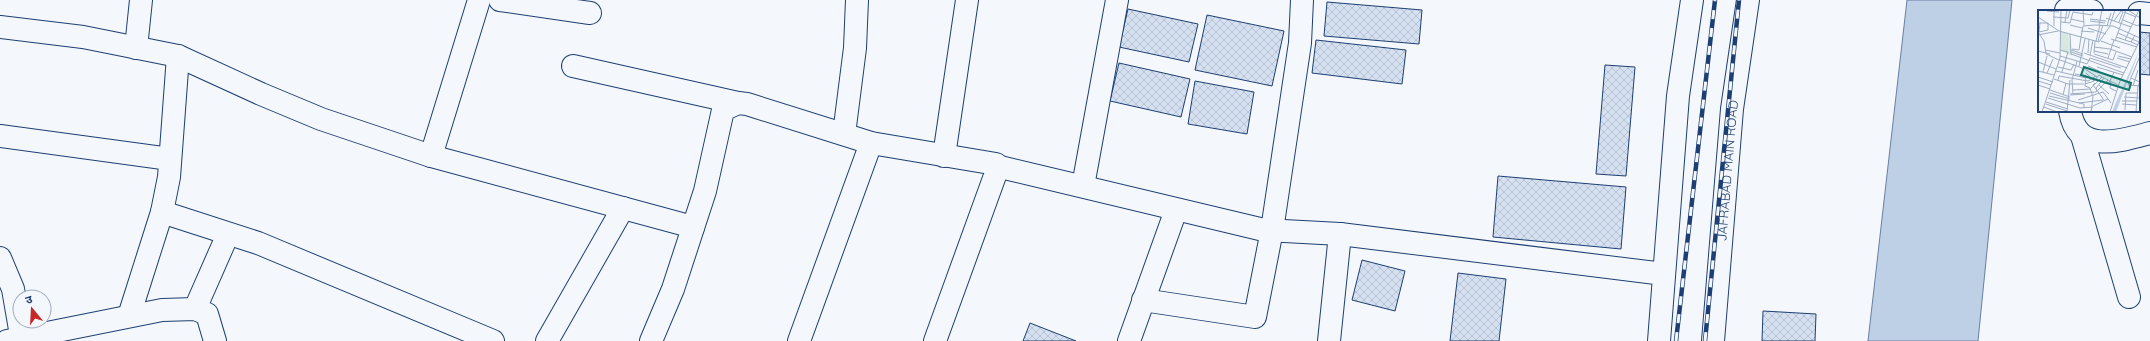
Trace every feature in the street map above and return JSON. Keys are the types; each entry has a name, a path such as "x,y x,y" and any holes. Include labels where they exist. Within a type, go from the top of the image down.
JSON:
{"street":[{"path":"136,48 141,0"},
{"path":"431,156 479,0"},
{"path":"500,0 590,13"},
{"path":"844,134 855,48 857,0"},
{"path":"944,156 967,0"},
{"path":"1084,186 1117,0"},
{"path":"1143,300 1255,317 1272,230 1300,43 1302,0"},
{"path":"1659,341 1678,96 1692,0"},
{"name":"JAFRABAD MAIN ROAD","path":"1713,341 1732,109 1748,0"},
{"path":"2067,7 2086,10"},
{"path":"2140,13 2150,14"},
{"path":"0,27 83,37 178,56 261,94 321,119 431,156 693,227"},
{"path":"129,316 162,212 170,159 178,56"},
{"path":"572,66 747,104 871,143 993,164 996,166 1084,186 1176,210 1272,230 1340,234 1664,274"},
{"path":"651,341 673,289 705,191 723,110 738,103"},
{"path":"2070,112 2071,120 2082,136 2129,298"},
{"path":"2082,136 2098,142 2120,141 2150,133"},
{"path":"0,136 170,159"},
{"path":"799,341 871,143"},
{"path":"935,341 997,170 996,166"},
{"path":"547,341 623,208"},
{"path":"1129,341 1176,210"},
{"path":"162,212 258,243 493,341"},
{"path":"195,309 228,234"},
{"path":"1329,341 1340,234"},
{"path":"0,258 13,289 17,340 162,310 195,309 207,314 215,341"}],"water":[{"path":"1907,0 2012,0 1978,341 1868,341"}],"building":[{"path":"1327,2 1422,10 1419,44 1324,36"},
{"path":"1128,9 1198,24 1189,62 1119,47"},
{"path":"1207,15 1284,31 1272,86 1195,70"},
{"path":"2140,32 2150,33 2150,75 2140,74"},
{"path":"1316,40 1406,50 1402,84 1312,73"},
{"path":"1119,63 1190,79 1181,117 1110,101"},
{"path":"1605,65 1635,67 1626,176 1596,174"},
{"path":"1195,81 1254,92 1247,134 1188,124"},
{"path":"1498,176 1626,187 1621,249 1493,237"},
{"path":"1362,260 1405,271 1395,311 1352,300"},
{"path":"1458,273 1506,279 1499,341 1450,341"},
{"path":"1763,311 1816,314 1815,341 1762,341"},
{"path":"1030,323 1076,341 1023,341"}],"railway":[{"path":"1676,341 1715,0"},
{"path":"1705,341 1739,0"}]}
